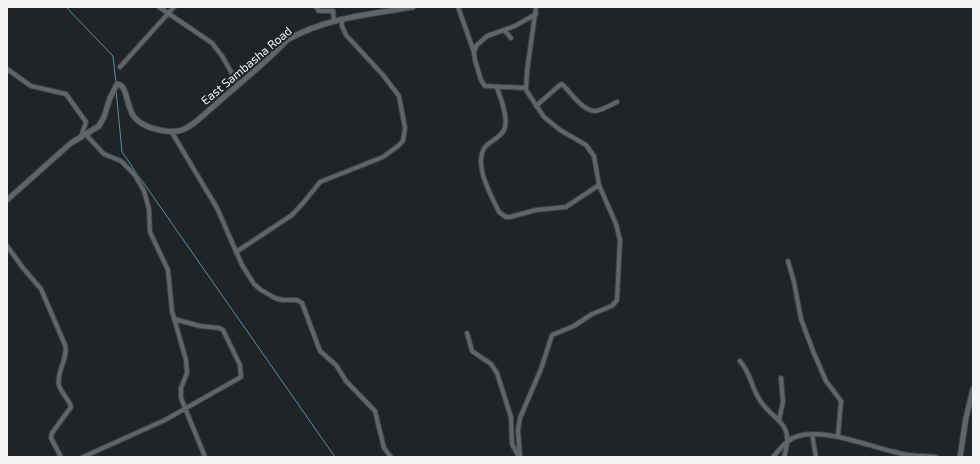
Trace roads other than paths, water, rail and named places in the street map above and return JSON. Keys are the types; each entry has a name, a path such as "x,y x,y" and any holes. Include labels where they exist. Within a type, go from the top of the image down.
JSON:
{"street":[{"path":"159,7 196,31 217,48 238,84"},
{"path":"120,67 174,7"},
{"path":"316,7 319,11 333,10 334,21"},
{"name":"East Sambasha Road","path":"88,134 101,123 117,84 120,84 124,88 127,105 134,117 145,125 171,131 180,130 192,125 287,40 299,33 342,19 413,7"},
{"path":"458,7 474,53 482,83 487,87 526,88"},
{"path":"519,457 518,430 520,418 541,369 552,335 574,326 592,314 612,306 618,300 620,240 616,224 599,185 596,164 591,150 577,139 560,130 544,117 526,88 536,7"},
{"path":"474,53 476,46 483,39 536,14"},
{"path":"236,252 292,215 320,182 384,157 403,141 405,128 399,96 383,75 346,35 342,26 342,19"},
{"path":"504,30 511,38"},
{"path":"7,70 31,86 66,94 86,122 81,136"},
{"path":"536,106 560,84 563,85 590,110 596,111 616,102"},
{"path":"497,88 505,118 504,128 501,134 484,149 481,164 485,180 499,212 502,215 510,217 536,210 566,207 599,185"},
{"path":"171,131 216,208 247,274 261,290 282,300 297,300 302,303 320,351 336,365 346,381 375,411 384,448 391,457"},
{"path":"7,200 71,143 81,136 88,134 88,138 98,150 124,164 135,175 143,187 149,209 150,232 168,270 174,319 187,364 187,374 180,394 184,410 205,457"},
{"path":"7,246 41,289 65,345 66,354 60,371 59,385 71,407 52,433 51,438 61,457"},
{"path":"788,261 794,282 801,319 813,351 826,381 841,401 838,436"},
{"path":"83,457 127,438 184,410 240,379 242,373 232,346 223,330 174,319"},
{"path":"467,333 474,354 492,364 497,373 511,417 512,444 519,457"},
{"path":"740,361 750,374 759,399 779,420 784,428 789,439 784,457"},
{"path":"779,420 783,402 781,378"},
{"path":"960,457 966,418 973,389"},
{"path":"812,434 816,457"},
{"path":"773,457 789,439 800,435 812,434 838,436 857,443 909,455 936,457"}],"waterway":[{"path":"66,7 113,56 116,83"},
{"path":"116,90 122,152 335,457"}]}
